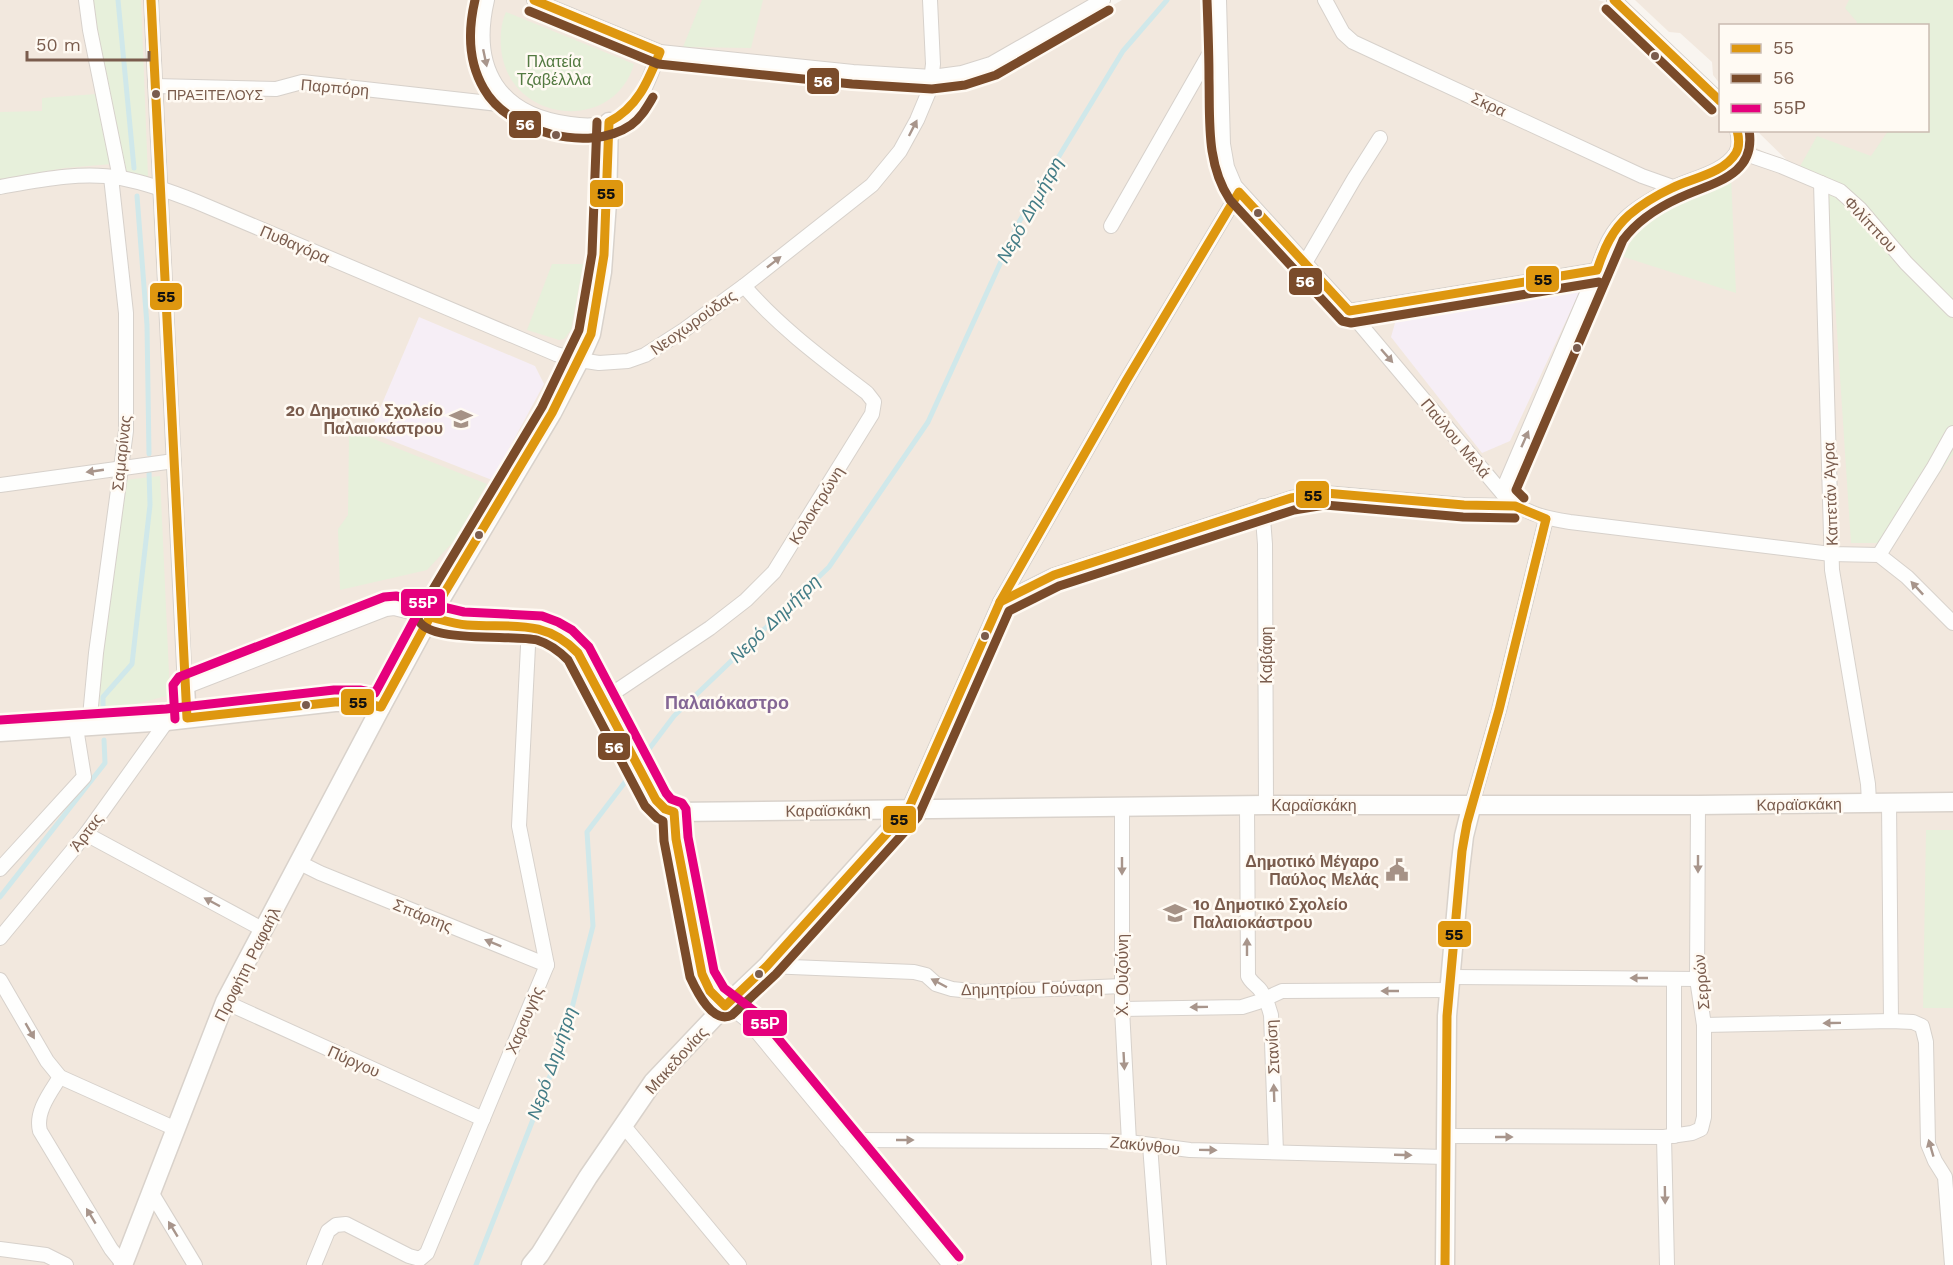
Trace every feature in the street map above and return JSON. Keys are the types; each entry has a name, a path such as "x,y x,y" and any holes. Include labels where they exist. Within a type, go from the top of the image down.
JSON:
{"street":[{"name":"Σαμαρίνας","path":"83,727 126,431 126,325 116,178 86,0"},
{"path":"152,0 159,188 187,718"},
{"path":"487,0 482,40 486,64 495,86 516,106 539,118 581,126 609,122 625,114 636,102 660,52"},
{"path":"534,0 660,52 853,72 932,77 962,73 991,64 1103,0"},
{"name":"Νεοχωρούδας","path":"579,361 615,363 639,358 684,330 744,286 858,197 883,173 900,151 927,96 932,77 933,52 930,0"},
{"name":"Παύλου Μελά","path":"1219,0 1221,121 1224,151 1231,177 1239,192 1349,311 1515,506 1546,519 1831,554 1879,555"},
{"name":"Σκρα","path":"1325,0 1343,33 1353,42 1642,176 1673,188"},
{"path":"1614,0 1719,100"},
{"path":"1111,226 1220,35"},
{"name":"Παρπόρη","path":"155,86 276,88 296,83 309,83 516,106"},
{"path":"0,732 167,721 335,702 359,702 381,707 430,617 512,481 579,361 591,334 602,272 609,122"},
{"path":"1502,492 1609,238 1628,216 1648,201 1723,166 1737,151 1739,142 1737,132"},
{"path":"1305,263 1380,138"},
{"name":"Φιλίππου","path":"1737,151 1781,166 1840,191 1860,209 1906,263 1953,310"},
{"name":"Πυθαγόρα","path":"0,188 68,177 116,178 159,188 556,354 579,361"},
{"name":"Καπετάν Άγρα","path":"1821,183 1831,554 1869,802"},
{"name":"Μακεδονίας","path":"531,1265 653,1082 725,1006 767,966 908,810 1000,602 1132,371 1239,192"},
{"path":"1349,311 1597,270"},
{"name":"Κολοκτρώνη","path":"603,700 710,628 746,600 774,572 872,414 874,402 867,393 799,339 758,302 744,286"},
{"path":"1953,433 1879,555 1907,577 1953,622"},
{"path":"0,485 174,460"},
{"path":"1000,602 1054,575 1291,498 1325,493 1464,505 1515,506"},
{"name":"Καβάφη","path":"1262,506 1265,544 1266,805"},
{"path":"1447,1260 1445,1136 1449,983 1462,851 1472,804 1499,710 1546,519"},
{"path":"185,687 386,609 394,608 463,624 540,627 558,634 569,642 578,653 648,786 660,805 674,812 676,839 704,980 710,991 725,1006 740,1014 748,1022 950,1265"},
{"name":"Χαραυγής","path":"314,1265 328,1231 336,1225 346,1224 409,1256 420,1259 427,1253 547,965 519,826 530,626"},
{"name":"Προφήτη Ραφαήλ","path":"123,1264 225,1002 381,707"},
{"name":"Άρτας","path":"0,939 86,834 167,721"},
{"path":"0,869 84,777 83,727"},
{"path":"1889,802 1890,1022"},
{"name":"Καραϊσκάκη","path":"674,812 1247,805 1698,805 1953,802"},
{"name":"Στανίση","path":"1247,805 1248,976 1265,999 1271,1015 1276,1152"},
{"name":"Σερρών","path":"1669,1137 1692,1133 1701,1129 1703,1124 1704,1025 1697,979 1698,805"},
{"name":"Χ. Ουζούνη","path":"1122,808 1122,1009 1128,1142"},
{"path":"86,834 264,930"},
{"name":"Σπάρτης","path":"300,863 547,965"},
{"name":"Δημητρίου Γούναρη","path":"767,966 914,972 926,975 936,984 952,990 980,992 1122,986"},
{"name":"Σερρών","path":"1667,1265 1674,979"},
{"name":"Δημητρίου Γούναρη","path":"1122,1009 1242,1007 1282,991 1449,983 1697,979"},
{"path":"0,980 47,1061 60,1077 176,1129"},
{"name":"Πύργου","path":"225,1002 483,1119"},
{"path":"1704,1025 1913,1022 1922,1026 1926,1042 1928,1143 1945,1177 1952,1265"},
{"path":"60,1077 38,1118 40,1131 111,1249 123,1264"},
{"path":"623,1125 739,1265"},
{"path":"1445,1136 1669,1137"},
{"name":"Ζακύνθου","path":"846,1140 1128,1142 1190,1150 1445,1156"},
{"path":"1150,1145 1159,1265"},
{"path":"151,1192 195,1265"},
{"path":"0,1249 46,1255 66,1265"}],"shaded area":[{"path":"0,0 1099,0 1108,8 1122,0 1598,0 1612,4 1687,76 1719,113 1719,132 1735,132 1743,141 1795,168 1758,132 1929,132 1929,24 1719,24 1719,83 1713,75 1712,62 1680,33 1669,32 1635,0 1953,0 1953,302 1893,231 1862,203 1953,304 1953,1265 0,1265"},
{"path":"1585,280 1510,441 1482,453 1391,337 1397,316"},
{"path":"419,317 535,366 544,384 492,480 370,432"}],"green space":[{"path":"90,0 141,0 148,177 125,173"},
{"path":"702,0 763,0 751,48 683,47"},
{"path":"1849,0 1953,0 1953,304 1873,215 1953,310 1953,454 1891,543 1851,543 1828,196 1798,170 1817,136 1871,156 1887,132 1929,132 1929,24 1856,24 1845,8"},
{"name":"Πλατεία Τζαβέλλλα","path":"506,12 634,64 623,87 606,102 585,110 563,111 541,105 522,92 508,73 501,48 502,25"},
{"path":"96,94 112,164 65,168 0,179 0,112 42,111 42,98"},
{"path":"1731,175 1736,293 1621,256 1645,220 1669,197 1712,179"},
{"path":"552,264 583,264 571,330 564,339 559,340 527,330"},
{"path":"354,431 487,484 453,542 427,570 340,590 338,529 348,515 349,435"},
{"path":"160,476 170,695 132,705 97,709 124,480"},
{"path":"1926,830 1953,830 1953,1008 1923,1008"}],"waterway":[{"path":"118,0 134,168"},
{"name":"Νερό Δημήτρη","path":"640,761 674,716 829,567 928,422 1019,222 1123,51 1167,0"},
{"path":"137,196 147,325 149,454"},
{"path":"103,711 103,697 132,664 150,505 149,472"},
{"path":"0,897 105,763 104,740"},
{"name":"Νερό Δημήτρη","path":"476,1265 563,1043 593,926 587,832 635,769"}],"transit line":[{"name":"55","path":"151,0 187,718 335,702 359,702 381,707 430,617 552,413 591,334 604,255 609,122 628,109 635,101 660,52 534,0"},
{"name":"56","path":"475,0 471,23 471,46 475,68 484,89 495,104 511,117 551,134 572,138 594,138 614,134 631,125 641,116 653,97"},
{"name":"56","path":"1207,0 1211,142 1222,186 1230,200 1342,321 1351,323 1599,282"},
{"name":"55","path":"1614,0 1719,100"},
{"name":"56","path":"1606,9 1712,110"},
{"name":"56","path":"529,11 658,64 852,84 932,89 965,85 996,75 1109,10"},
{"name":"56","path":"597,122 592,254 579,330 542,407 420,611 418,619 425,627 453,635 537,640 554,648 568,660 645,806 663,821 664,841 690,977 706,1005 718,1015 725,1017 732,1015 776,974 918,817 1009,611 1059,586 1294,510 1325,505 1463,517 1515,518"},
{"name":"55","path":"430,617 462,624 526,627 540,630 552,634 578,653 656,800 665,809 674,812 676,839 702,974 710,991 725,1006 767,966 908,810 1000,602 1126,381 1239,192 1349,311 1597,270 1609,240 1629,215 1644,203 1680,184 1707,175 1723,166 1736,153 1739,139 1737,132"},
{"name":"56","path":"1524,498 1516,490 1623,240 1641,221 1655,211 1729,176 1739,168 1750,146 1749,132"},
{"name":"55","path":"1000,602 1054,575 1291,498 1325,493 1464,505 1515,506 1546,519 1499,710 1467,823 1462,851 1447,1016 1445,1265"},
{"name":"55Ρ","path":"175,719 173,685 179,677 384,597 396,596 464,612 542,616 572,630 589,647 666,793 671,799 682,803 686,809 688,837 714,971 724,988 757,1013 959,1257"},
{"name":"55Ρ","path":"0,720 166,709 334,690 360,690 375,693 419,611"}],"place":[{"name":"ΠΡΑΞΙΤΕΛΟΥΣ","path":"156,94"},
{"name":"2ο Δημοτικό Σχολείο Παλαιοκάστρου","path":"461,419"},
{"name":"Δημοτικό Μέγαρο Παύλος Μελάς","path":"1397,870"},
{"name":"1ο Δημοτικό Σχολείο Παλαιοκάστρου","path":"1175,913"}],"district":[{"name":"Παλαιόκαστρο","path":"727,703"}]}
